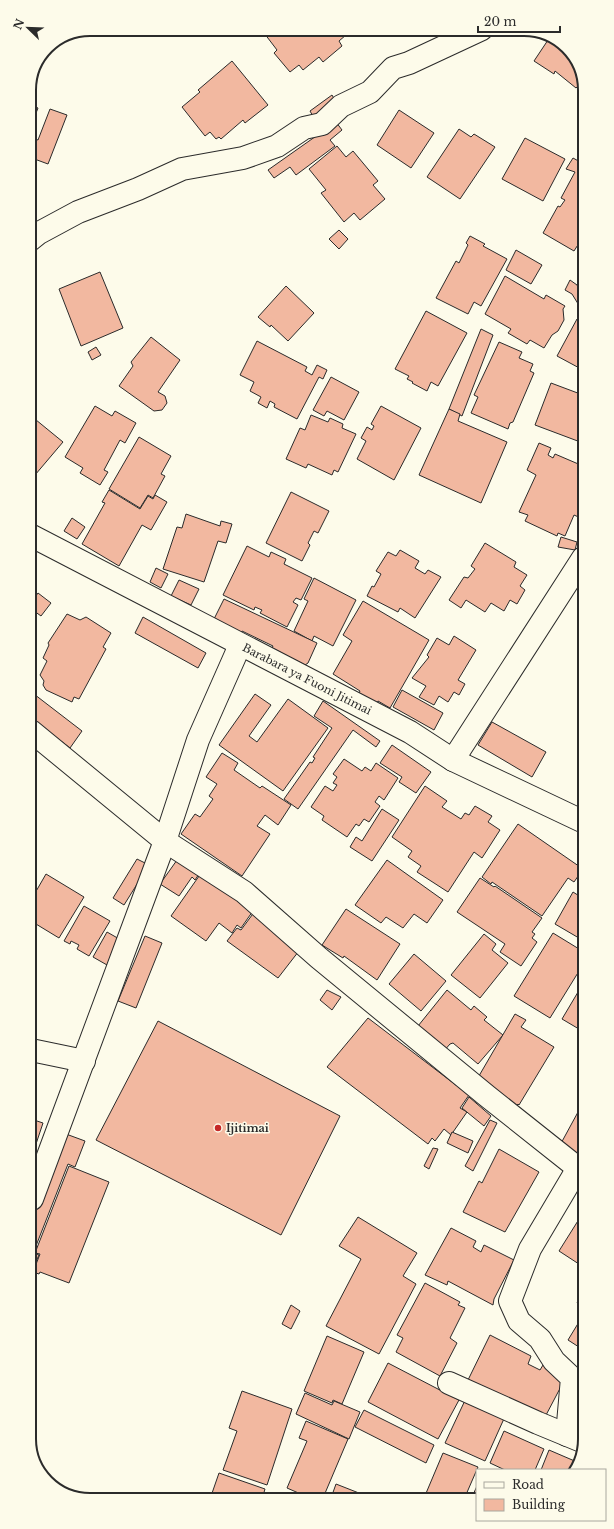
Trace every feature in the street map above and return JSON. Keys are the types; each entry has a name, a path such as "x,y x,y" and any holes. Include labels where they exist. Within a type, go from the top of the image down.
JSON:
{"street":[{"path":"36,236 78,212 138,189 182,169 243,158 277,146 304,128 322,124 341,106 370,92 393,68 409,63 467,36"},
{"name":"Barabara ya Fuoni Jitimai","path":"36,538 410,732 452,760 578,819"},
{"path":"452,760 578,566"},
{"path":"36,1188 165,841 198,740 240,645"},
{"path":"36,735 165,841 244,892 318,958 487,1096 578,1168"},
{"path":"36,1051 84,1062"},
{"path":"449,1383 575,1438 572,1378 554,1360 540,1339 519,1321 510,1301 530,1249 578,1175"}],"building":[{"path":"266,36 345,36 339,41 342,46 323,62 319,57 303,70 299,65 290,72 274,53 277,50"},
{"path":"547,41 551,43 557,47 569,60 575,73 578,86 576,88 555,71 554,74 534,61"},
{"path":"232,61 268,105 245,123 243,120 221,139 219,137 216,139 210,132 205,136 182,107 200,92 198,90"},
{"path":"332,95 336,102 314,118 310,111"},
{"path":"50,109 67,115 48,164 36,160 36,139 38,140"},
{"path":"399,110 434,133 411,168 377,145"},
{"path":"336,122 342,130 330,140 335,146 296,175 290,167 274,178 268,170"},
{"path":"459,129 471,137 474,134 495,147 460,199 427,177"},
{"path":"525,138 565,159 543,201 502,179"},
{"path":"337,146 346,157 353,151 378,181 373,185 385,199 360,220 354,213 344,222 321,193 326,190 309,169"},
{"path":"573,158 578,161 578,245 574,251 543,233 558,206 560,207 565,200 561,198 575,172 566,169"},
{"path":"339,230 348,239 339,249 329,239"},
{"path":"470,236 485,244 483,246 507,259 481,306 474,302 468,314 436,298 456,261 459,263 468,245 466,243"},
{"path":"516,250 542,265 531,284 506,270"},
{"path":"100,272 123,328 81,346 59,289"},
{"path":"505,276 544,299 546,295 565,306 563,309 564,320 558,331 552,335 544,348 530,340 527,344 508,333 511,329 485,314"},
{"path":"570,280 577,285 578,304 572,294 565,290"},
{"path":"286,286 314,313 288,341 271,325 270,327 258,317"},
{"path":"426,311 467,333 438,386 431,382 427,391 407,379 409,376 395,369"},
{"path":"577,319 578,319 578,367 557,356"},
{"path":"481,329 493,335 462,416 449,409"},
{"path":"151,337 180,360 158,392 165,396 167,403 162,410 154,411 119,386 133,366 131,362"},
{"path":"257,341 307,367 305,371 312,375 317,365 327,370 323,379 319,377 297,419 274,407 275,404 270,401 267,408 258,403 261,397 250,391 254,382 240,375"},
{"path":"499,342 522,352 519,358 533,364 530,371 534,373 513,422 510,423 508,429 471,413 478,397 474,395"},
{"path":"96,347 101,355 92,360 88,352"},
{"path":"331,377 359,392 344,420 327,411 324,416 313,410"},
{"path":"551,383 578,393 578,441 535,425"},
{"path":"95,406 112,416 115,411 136,423 125,443 120,440 104,470 108,472 100,485 80,473 83,468 65,457"},
{"path":"381,406 421,428 394,480 357,459 366,441 361,438 367,427 372,430 374,426 371,424"},
{"path":"449,409 460,414 458,421 507,442 481,503 419,475"},
{"path":"311,415 328,422 330,418 343,424 342,428 356,434 338,472 334,470 332,475 308,464 306,468 286,459 300,428 305,430"},
{"path":"36,420 63,442 36,474"},
{"path":"139,437 171,456 161,474 165,476 153,498 148,495 140,508 109,489"},
{"path":"539,443 551,448 548,455 553,458 555,454 578,464 578,517 574,515 565,536 558,533 557,536 525,521 528,515 519,512 536,475 527,470"},
{"path":"109,490 140,509 148,496 153,499 155,495 167,502 151,530 142,525 119,566 82,544 105,503 102,502"},
{"path":"291,492 329,511 318,533 314,531 308,543 310,545 302,561 266,543"},
{"path":"186,514 220,526 221,521 232,524 226,543 218,541 204,582 163,569 177,527 182,528"},
{"path":"72,518 85,527 77,539 64,531"},
{"path":"561,537 577,542 575,550 558,547"},
{"path":"485,543 516,562 514,567 527,575 520,586 525,590 517,604 510,600 504,611 491,603 485,612 466,600 461,608 449,600 464,577 468,578 475,569 471,566"},
{"path":"247,546 269,557 271,552 286,559 284,564 312,578 301,600 296,598 293,602 298,605 287,627 260,613 262,610 255,607 254,610 223,595"},
{"path":"400,550 419,561 415,568 425,574 428,570 441,577 415,618 400,608 398,612 367,596 381,574 376,571 388,552 396,556"},
{"path":"156,568 168,574 161,588 150,582"},
{"path":"314,578 356,600 333,646 314,636 312,641 294,631 308,601 304,599"},
{"path":"179,580 199,589 191,605 171,596"},
{"path":"38,593 51,603 41,616 36,612 36,596"},
{"path":"224,599 317,643 308,663 305,665 272,648 273,646 242,631 240,634 213,621"},
{"path":"363,601 429,640 390,708 378,701 376,705 358,695 360,691 333,674 352,641 343,635"},
{"path":"67,614 80,620 86,617 111,633 103,647 106,649 79,699 74,697 72,702 46,690 43,685 44,681 40,675 47,661 43,658 49,645 48,643"},
{"path":"143,617 206,653 198,668 135,633"},
{"path":"454,636 476,650 458,680 465,684 459,695 454,692 448,702 439,696 434,705 419,697 426,686 412,678 429,657 427,655 437,638 449,645"},
{"path":"402,690 443,713 434,730 393,707"},
{"path":"255,694 271,705 249,736 257,742 288,699 328,728 283,791 219,745"},
{"path":"36,696 82,731 70,748 36,722"},
{"path":"323,701 380,741 376,747 353,730 298,809 284,799 310,762 312,763 315,758 313,757 332,728 314,716"},
{"path":"492,722 546,752 532,777 478,745"},
{"path":"392,745 431,772 416,793 399,782 402,777 380,763"},
{"path":"222,753 238,763 234,770 260,788 262,786 291,805 278,825 265,815 257,826 270,834 242,876 181,834 195,814 200,817 213,799 209,796 217,784 206,777"},
{"path":"344,759 362,771 365,767 371,771 376,763 398,778 384,800 379,796 375,802 380,806 369,822 364,819 359,826 356,824 347,837 322,820 324,816 311,807 325,786 333,791 337,785 333,783 337,777 333,774"},
{"path":"425,786 447,801 442,807 461,819 465,813 469,815 475,806 492,816 488,822 500,830 482,858 474,852 448,892 417,872 421,866 408,857 412,851 392,837"},
{"path":"382,809 399,820 372,861 350,847 356,837 362,841"},
{"path":"518,824 578,866 578,876 574,882 568,878 542,916 492,882 491,884 482,877"},
{"path":"182,853 203,868 195,880 192,877 179,896 160,884"},
{"path":"137,859 149,865 124,905 113,898"},
{"path":"387,860 443,900 427,923 414,914 403,928 386,917 381,923 355,905"},
{"path":"204,869 255,908 241,928 237,925 232,933 219,923 206,941 171,916"},
{"path":"46,874 84,897 59,938 36,924 36,891"},
{"path":"480,878 494,887 495,886 542,918 532,932 535,934 532,938 537,942 521,966 500,952 505,944 457,912"},
{"path":"573,892 578,895 578,937 555,924"},
{"path":"84,906 110,921 89,956 77,949 79,945 71,941 70,944 64,941"},
{"path":"346,909 400,944 377,980 344,956 343,958 322,945"},
{"path":"255,911 302,947 278,978 227,941 237,928 241,930"},
{"path":"107,932 121,940 107,965 93,957"},
{"path":"553,933 578,948 578,973 550,1018 514,996"},
{"path":"484,934 496,944 492,950 508,963 480,998 451,975"},
{"path":"145,936 162,943 136,1008 118,1001"},
{"path":"414,954 446,981 421,1011 389,984"},
{"path":"327,990 341,997 332,1010 320,1000"},
{"path":"447,990 471,1010 474,1006 487,1017 484,1020 503,1035 478,1064 453,1043 450,1044 443,1052 414,1031"},
{"path":"578,992 578,1028 562,1019"},
{"path":"515,1014 526,1020 521,1027 554,1047 519,1105 518,1104 515,1108 476,1081"},
{"path":"368,1018 469,1095 460,1108 467,1112 451,1135 444,1129 435,1141 432,1138 428,1144 327,1067"},
{"name":"Ijitimai","path":"158,1021 340,1116 281,1235 96,1140"},
{"path":"469,1097 491,1116 484,1126 462,1108"},
{"path":"578,1112 578,1157 559,1147"},
{"path":"490,1120 497,1123 473,1171 465,1166"},
{"path":"36,1121 43,1123 36,1144"},
{"path":"452,1132 473,1141 468,1153 447,1143"},
{"path":"66,1134 85,1141 75,1167 68,1164 36,1246 36,1211"},
{"path":"433,1148 438,1149 429,1169 424,1166"},
{"path":"499,1149 539,1172 505,1232 463,1212 479,1181 482,1183"},
{"path":"69,1166 109,1182 69,1283 40,1272 39,1274 36,1273 36,1264 40,1254 36,1253"},
{"path":"358,1217 417,1253 403,1276 416,1284 379,1354 326,1326 361,1259 339,1246"},
{"path":"578,1221 578,1263 559,1251"},
{"path":"451,1228 476,1241 473,1247 481,1252 484,1245 514,1260 494,1299 493,1305 448,1281 447,1285 425,1275"},
{"path":"36,1254 39,1255 36,1261"},
{"path":"425,1283 460,1302 458,1305 465,1308 450,1338 457,1343 440,1376 396,1352 403,1338 397,1335"},
{"path":"291,1305 300,1311 291,1329 282,1324"},
{"path":"578,1324 578,1346 568,1340"},
{"path":"490,1335 531,1356 528,1364 540,1370 543,1365 566,1377 545,1417 468,1380"},
{"path":"327,1336 364,1352 342,1404 333,1400 332,1403 304,1391"},
{"path":"388,1363 459,1400 438,1439 368,1402"},
{"path":"242,1391 292,1409 267,1485 223,1470 237,1431 229,1428"},
{"path":"305,1393 332,1405 334,1401 360,1412 349,1439 296,1414"},
{"path":"468,1394 507,1412 485,1461 445,1443"},
{"path":"578,1404 578,1417 573,1414"},
{"path":"364,1410 434,1445 426,1463 355,1427"},
{"path":"306,1421 348,1439 325,1493 298,1493 287,1488 307,1441 299,1438"},
{"path":"504,1431 544,1449 535,1469 503,1469 490,1463"},
{"path":"549,1450 573,1460 569,1469 541,1469"},
{"path":"443,1453 478,1467 467,1493 426,1493"},
{"path":"219,1473 265,1489 264,1493 212,1493"},
{"path":"336,1484 359,1493 333,1493"}],"place":[{"name":"Ijitimai","path":"218,1128"}]}
